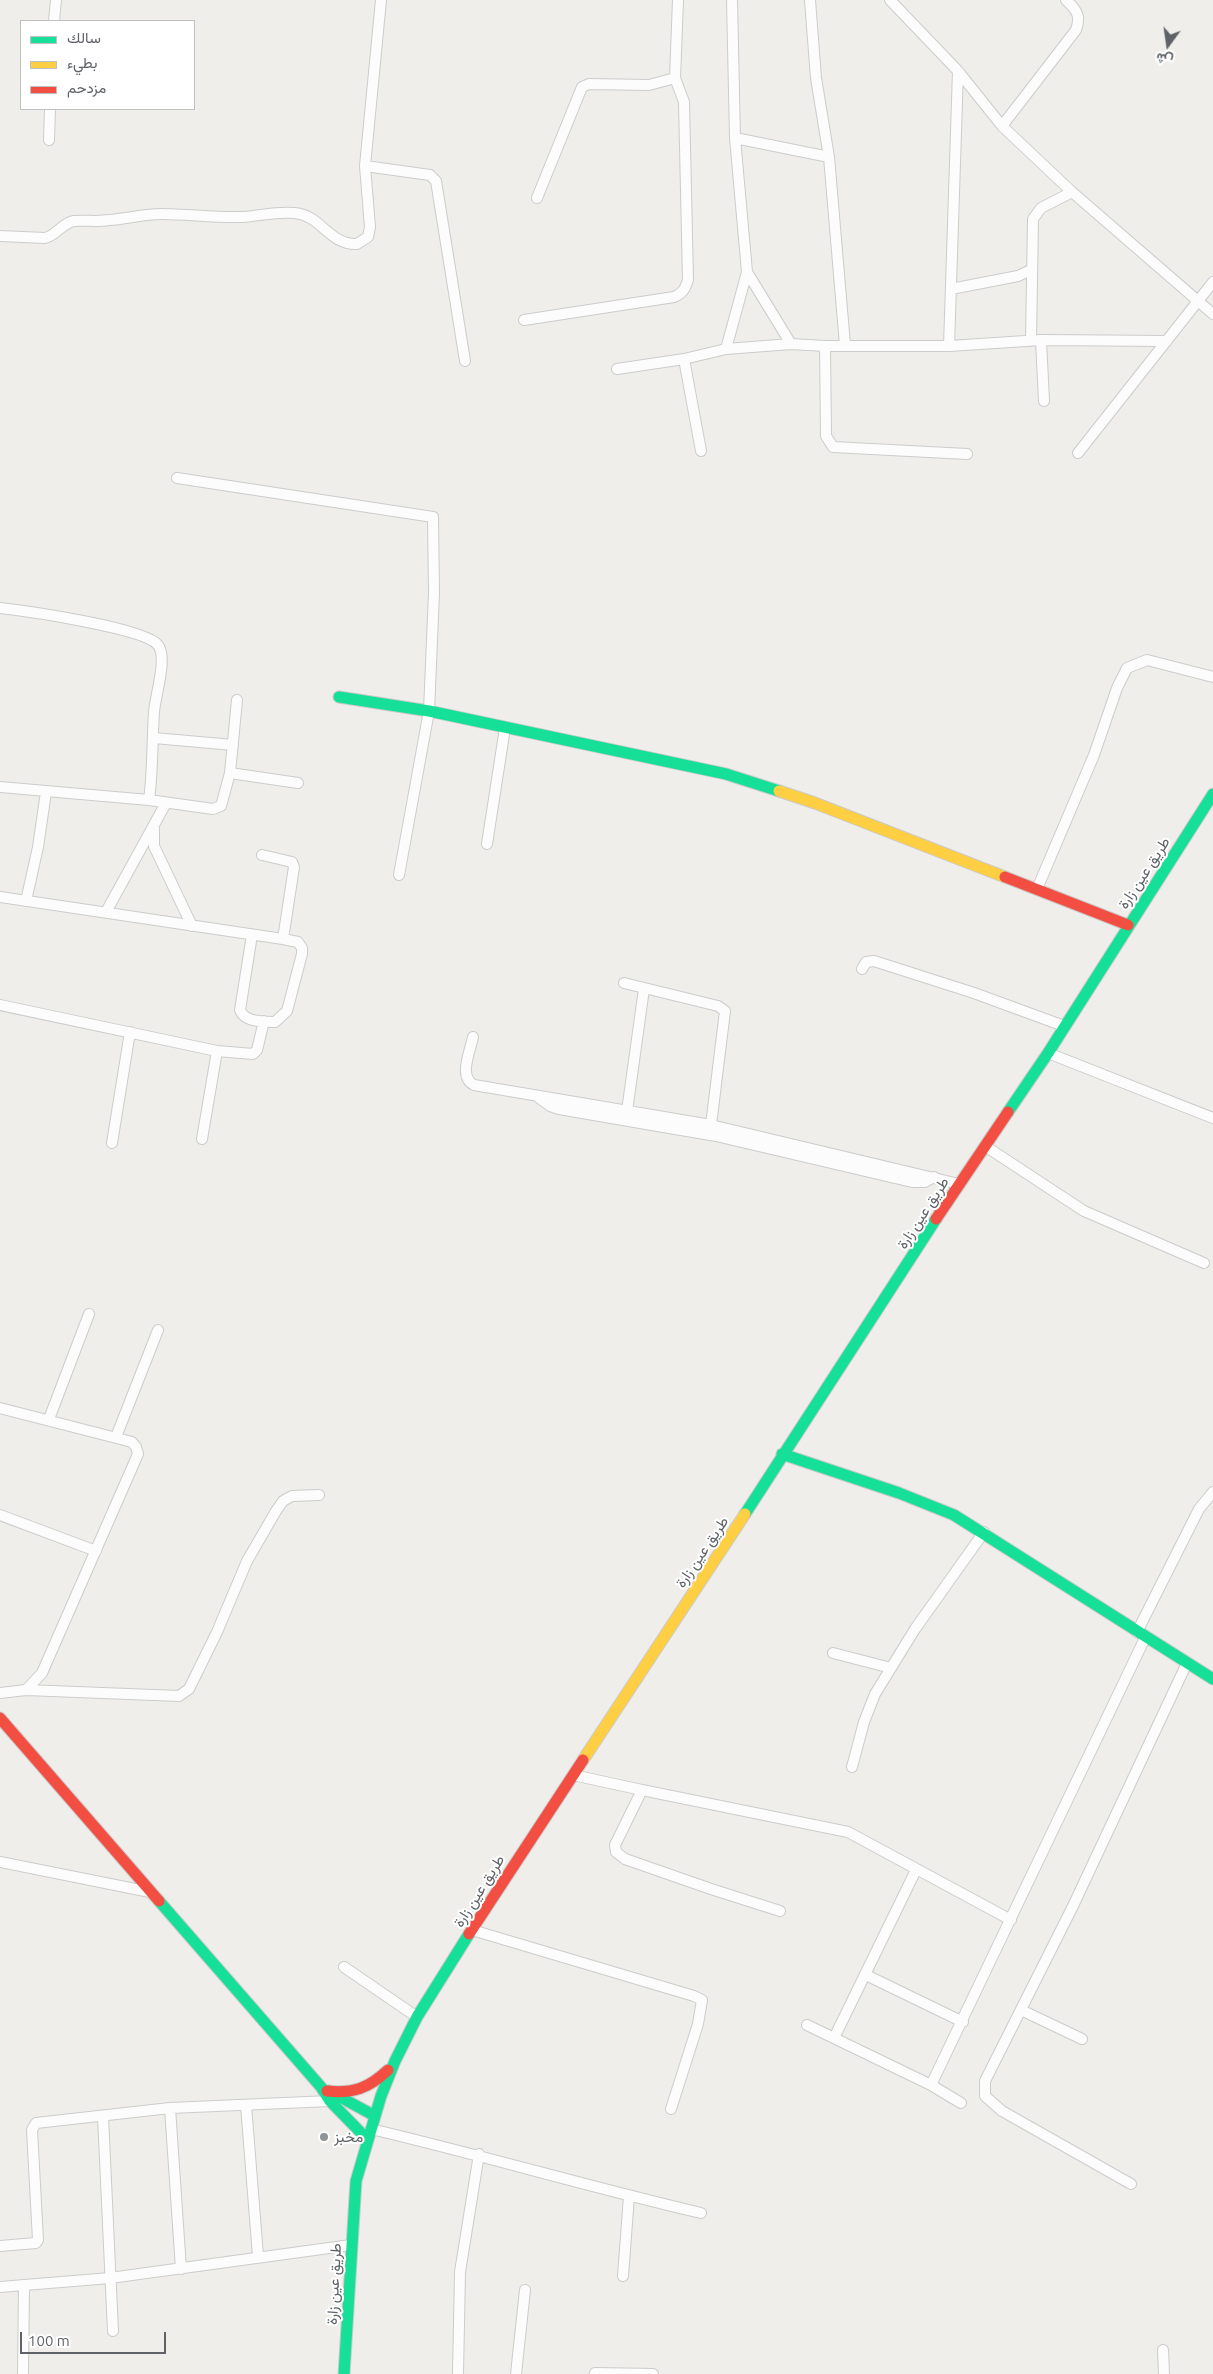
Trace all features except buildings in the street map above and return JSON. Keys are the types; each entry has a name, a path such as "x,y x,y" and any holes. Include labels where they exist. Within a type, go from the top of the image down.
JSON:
{"main road":[{"path":"338,697 429,711 726,774 767,787 1037,889 1128,926"},
{"name":"طريق عين زارة","path":"344,2374 356,2181 374,2116 395,2061 417,2017 572,1775 738,1525 782,1454 835,1378 959,1184 1048,1053 1128,926 1209,809 1213,794"},
{"path":"782,1454 954,1515 984,1532 1141,1635 1213,1679"},
{"path":"0,1718 326,2093 369,2134"},
{"path":"326,2093 352,2093 367,2089 388,2071 395,2061"},
{"path":"326,2093 374,2116"}],"street":[{"path":"54,20 56,0"},
{"path":"0,236 51,237 63,226 73,221 107,221 132,216 162,214 243,217 274,212 302,214 320,224 332,237 340,242 357,244 368,237 370,227 365,166 381,0"},
{"path":"524,320 674,297 682,293 685,287 688,280 684,102 675,78 678,0"},
{"path":"726,349 747,272 736,138 732,0"},
{"path":"810,0 816,78 829,157 846,345"},
{"path":"1002,126 1076,30 1079,20 1078,13 1066,0"},
{"path":"894,2 958,71 1002,126 1072,192 1213,314"},
{"path":"949,346 958,71"},
{"path":"537,198 582,87 589,84 649,86 675,78"},
{"path":"49,140 50,110"},
{"path":"736,138 829,157"},
{"path":"365,166 430,175 436,181 465,361"},
{"path":"1044,401 1036,340 1031,270 1033,219 1041,208 1072,192"},
{"path":"951,289 1018,276 1031,270"},
{"path":"747,272 791,344"},
{"path":"1078,453 1199,303 1213,282"},
{"path":"616,368 684,359 726,349 791,344 825,346 949,346 1036,340 1167,342"},
{"path":"825,346 826,436 832,447 967,454"},
{"path":"684,359 702,452"},
{"path":"177,478 433,518 434,592 429,711 399,875"},
{"path":"0,611 66,617 142,636 158,645 161,653 154,712 149,800"},
{"path":"1037,889 1094,755 1117,688 1127,668 1146,660 1213,677"},
{"path":"0,787 149,800 213,809 221,806 230,773 237,700"},
{"path":"487,844 505,728"},
{"path":"154,738 233,745"},
{"path":"230,773 298,783"},
{"path":"26,901 38,847 46,792"},
{"path":"106,912 154,828 166,803"},
{"path":"154,828 154,846 192,926"},
{"path":"262,855 288,860 292,862 294,867 283,939"},
{"path":"0,897 252,934 298,942 302,948 302,954 287,1011 275,1022 248,1019 242,1016 240,1010 252,934"},
{"path":"862,968 866,962 874,961 974,993 1064,1026"},
{"path":"624,983 718,1006 725,1012 711,1124"},
{"path":"627,1111 644,989"},
{"path":"0,1005 217,1051 253,1054 256,1050 264,1021"},
{"path":"112,1143 130,1032"},
{"path":"473,1038 465,1075 468,1082 711,1124 959,1184"},
{"path":"202,1139 217,1051"},
{"path":"1048,1053 1213,1118"},
{"path":"536,1095 550,1106 559,1109 716,1136 912,1182 925,1182 934,1178"},
{"path":"985,1146 1084,1211 1204,1263"},
{"path":"49,1419 89,1314"},
{"path":"116,1437 158,1330"},
{"path":"0,1408 49,1419 132,1442 138,1454 42,1673 26,1690"},
{"path":"931,2085 1011,1920 1198,1509 1213,1492"},
{"path":"0,1693 26,1690 179,1696 189,1689 217,1632 247,1561 276,1511 283,1501 292,1496 319,1495"},
{"path":"0,1515 96,1551"},
{"path":"852,1767 869,1708 891,1668 915,1629 984,1532"},
{"path":"833,1653 891,1668"},
{"path":"1130,2184 1002,2111 985,2096 985,2081 1021,2010 1187,1663"},
{"path":"572,1775 848,1832 1011,1920"},
{"path":"642,1790 614,1845 616,1852 626,1859 650,1868 780,1910"},
{"path":"0,1862 150,1892"},
{"path":"834,2038 916,1870"},
{"path":"472,1930 702,2000 698,2024 671,2109"},
{"path":"344,1967 417,2017"},
{"path":"866,1975 963,2022"},
{"path":"1021,2010 1082,2039"},
{"path":"807,2025 931,2085 961,2103"},
{"path":"0,2246 36,2242 38,2240 34,2125 170,2108 246,2105 326,2093"},
{"path":"246,2105 258,2256"},
{"path":"170,2108 181,2269"},
{"path":"103,2117 113,2330"},
{"path":"369,2134 479,2154 629,2196 700,2213"},
{"path":"458,2374 460,2272 479,2154"},
{"path":"623,2276 629,2196"},
{"path":"0,2287 110,2278 181,2269 258,2256 351,2245"},
{"path":"23,2374 24,2285"},
{"path":"516,2374 525,2290"},
{"path":"1163,2350 1164,2374"},
{"path":"595,2373 652,2374"}],"traffic: fast":[{"path":"339,697 429,711 726,774 779,791"},
{"path":"1008,1112 1048,1053 1213,794"},
{"path":"745,1514 936,1219"},
{"path":"782,1454 899,1493 954,1515 1213,1679"},
{"path":"159,1901 321,2087 330,2101 368,2140"},
{"path":"344,2374 356,2181 381,2096 395,2061 417,2017 469,1934"},
{"path":"329,2091 375,2116"}],"traffic: slow":[{"path":"779,791 815,803 1005,877"},
{"path":"583,1760 745,1514"}],"traffic: jam":[{"path":"1005,877 1128,925"},
{"path":"936,1219 1008,1112"},
{"path":"0,1718 159,1901"},
{"path":"469,1934 583,1760"},
{"path":"327,2091 345,2092 360,2088 374,2081 388,2070"}],"place":[{"name":"مخبز","path":"324,2137"}]}
